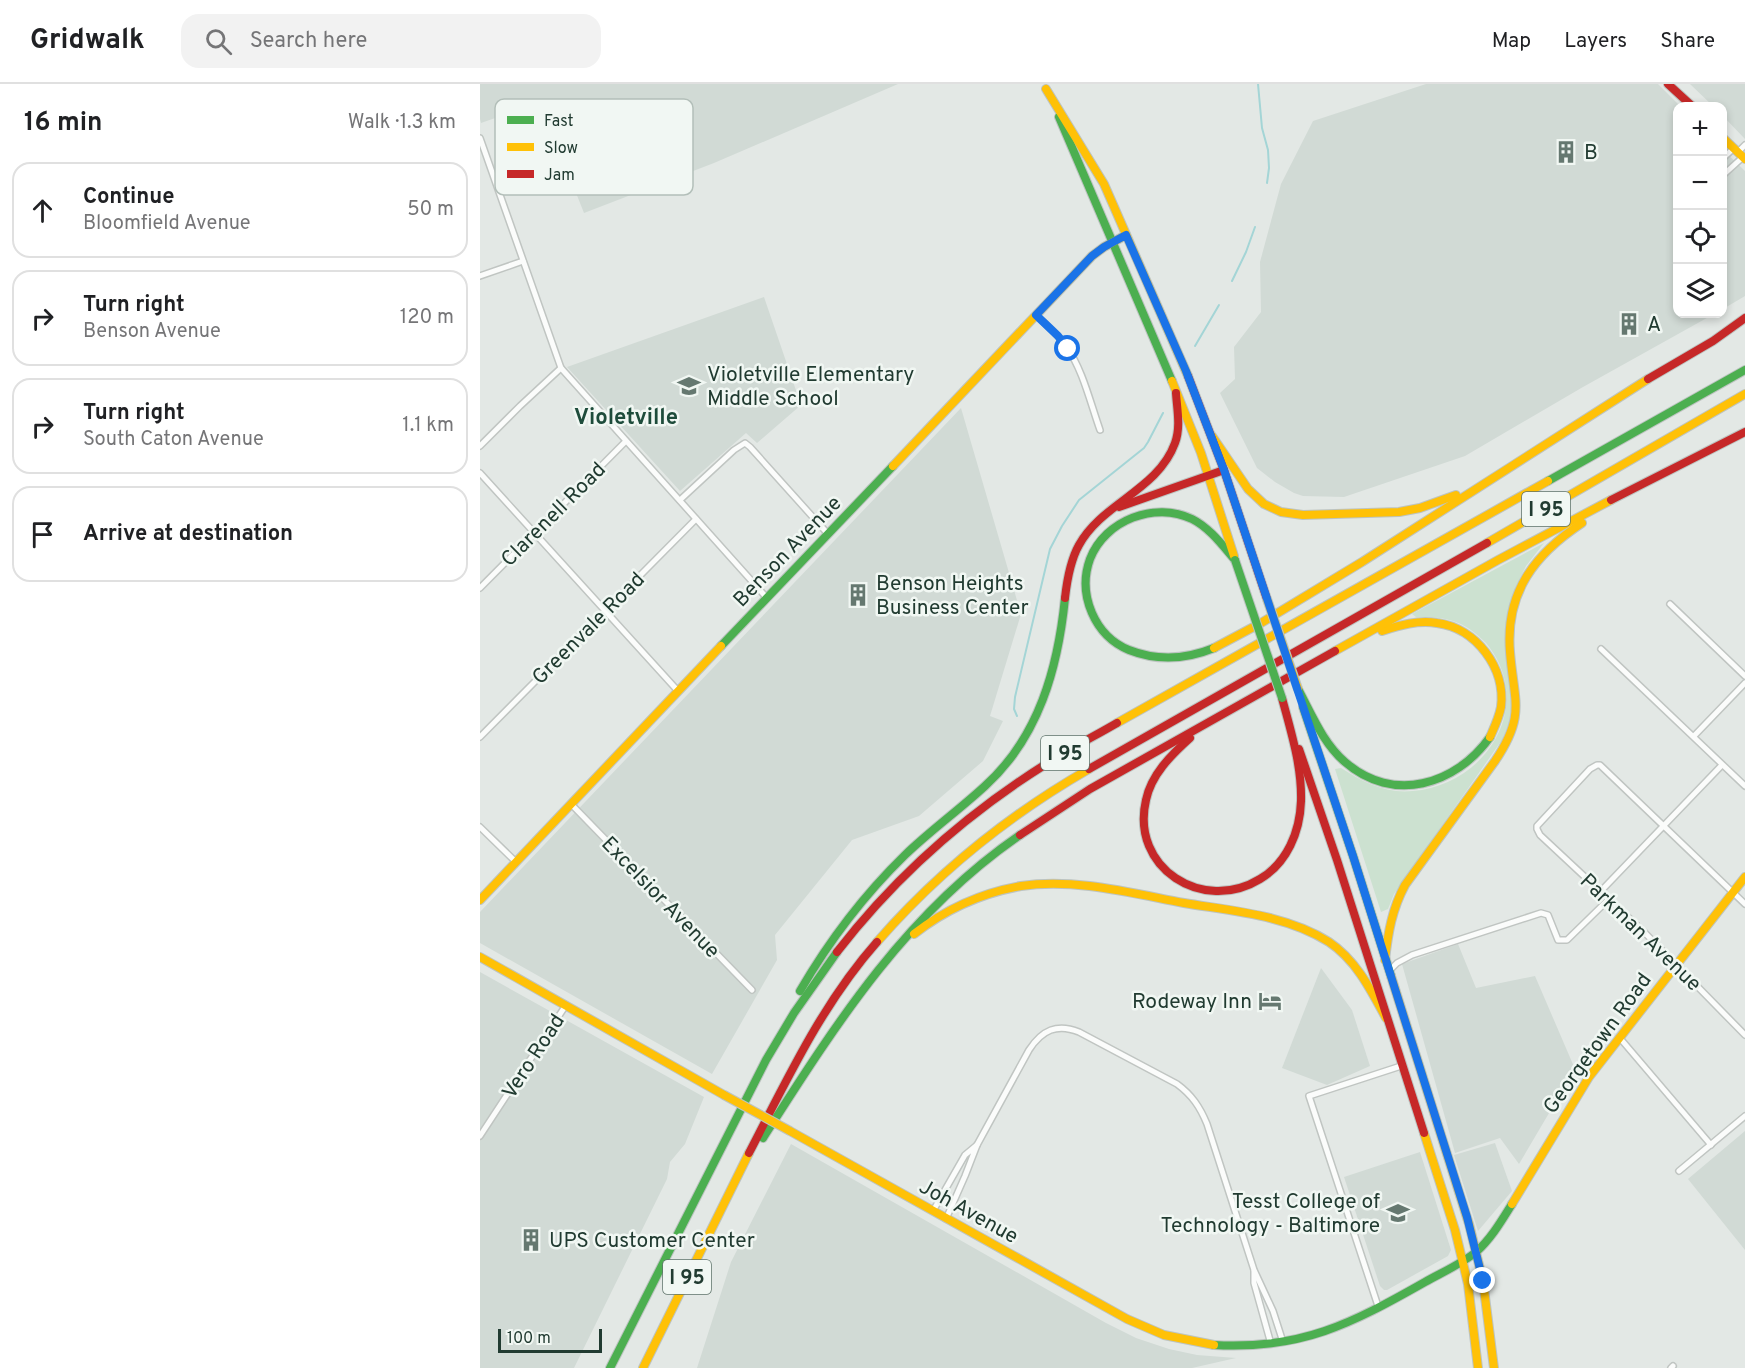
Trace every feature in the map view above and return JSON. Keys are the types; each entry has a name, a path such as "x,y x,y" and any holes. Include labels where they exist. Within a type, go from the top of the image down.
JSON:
{"main road":[{"path":"1668,84 1688,102"},
{"path":"1045,87 1094,165 1114,204 1186,371 1224,470 1389,971 1476,1252 1486,1301 1494,1368"},
{"path":"1045,87 1176,393 1208,475 1337,860 1455,1230 1463,1260 1478,1368"},
{"path":"1727,142 1740,154"},
{"name":"Benson Avenue","path":"480,900 1092,256 1126,235"},
{"path":"1235,560 1208,530 1192,519 1171,513 1146,513 1134,516 1109,532 1092,554 1086,578 1087,597 1096,621 1110,637 1127,650 1157,657 1182,657 1207,651 1340,576 1509,466 1660,371 1713,341 1745,318"},
{"name":"I 95","path":"610,1368 732,1125 789,1020 844,940 902,876 940,841 973,813 1054,759 1745,370"},
{"path":"732,1125 789,1010 836,934 869,893 900,860 997,774 1033,725 1049,685 1072,559 1088,531 1108,511 1150,478 1169,455 1175,443 1177,431 1176,393"},
{"name":"I 95","path":"642,1368 732,1186 805,1046 834,998 880,938 950,867 1023,810 1067,782 1745,394"},
{"path":"732,1186 841,1018 876,972 918,922 942,898 979,865 1017,836 1090,789 1340,648 1568,523 1745,432"},
{"path":"1212,436 1255,497 1281,512 1304,515 1380,513 1420,508 1456,495 1509,466"},
{"path":"1385,960 1388,928 1396,901 1404,885 1494,761 1512,728 1517,695 1509,632 1512,613 1524,579 1551,544 1572,529 1704,452"},
{"path":"1108,511 1224,470"},
{"path":"1298,689 1337,755 1366,777 1381,782 1416,785 1433,782 1460,769 1485,747 1498,720 1502,705 1501,692 1493,662 1472,638 1445,624 1413,623 1380,631 1340,648"},
{"path":"1220,716 1168,758 1149,790 1144,807 1144,824 1148,842 1155,857 1178,881 1193,888 1230,893 1247,888 1262,880 1275,869 1284,858 1295,834 1301,800 1300,780 1282,698"},
{"name":"Georgetown Road","path":"1463,1260 1476,1252 1497,1228 1589,1077 1745,877"},
{"path":"876,972 922,927 963,903 990,894 1035,885 1083,886 1274,919 1314,933 1351,960 1371,989 1386,1018"},
{"name":"Joh Avenue","path":"480,957 1113,1312 1141,1327 1172,1337 1223,1346 1283,1342 1333,1328 1463,1260"}],"street":[{"path":"480,138 495,181"},
{"path":"1727,170 1745,145"},
{"path":"500,195 561,368 767,597"},
{"path":"480,276 523,261"},
{"path":"1036,315 1068,349 1089,396 1100,430"},
{"path":"480,446 561,368"},
{"name":"Clarenell Road","path":"480,588 626,441"},
{"path":"680,500 734,450 745,443 828,534"},
{"path":"480,473 678,692"},
{"name":"Greenvale Road","path":"480,737 696,519"},
{"path":"1670,604 1745,676"},
{"path":"1601,649 1745,786"},
{"path":"1694,736 1745,683"},
{"name":"Parkman Avenue","path":"1664,826 1603,768 1597,765 1590,769 1539,824 1537,830 1677,965 1745,1035"},
{"path":"1600,892 1722,765"},
{"name":"Excelsior Avenue","path":"571,804 752,990"},
{"path":"1664,826 1745,904"},
{"path":"480,827 516,862"},
{"path":"1389,971 1396,963 1412,955 1541,913 1548,915 1556,938 1563,941 1570,938 1608,900"},
{"name":"Vero Road","path":"480,1136 566,1005"},
{"path":"946,1219 977,1145 1035,1040 1049,1030 1069,1028 1169,1080 1188,1092 1201,1110 1254,1270 1273,1311 1283,1342"},
{"path":"1619,1037 1711,1145"},
{"path":"1378,1306 1309,1096 1401,1066"},
{"path":"1679,1171 1745,1116"},
{"path":"933,1211 965,1155 977,1145"},
{"path":"1254,1270 1254,1283 1271,1344"}],"shaded area":[{"path":"480,84 898,84 693,171 693,99 495,99 495,118 481,123"},
{"path":"1426,84 1658,84 1676,102 1673,102 1673,318 1707,318 1465,456 1344,497 1303,496 1294,493 1257,468 1220,393 1235,379 1234,347 1261,312 1260,262 1281,184 1313,121"},
{"path":"1690,84 1745,84 1745,139 1727,120 1727,102 1709,102"},
{"path":"1727,154 1745,171 1745,296 1727,307"},
{"path":"577,195 631,195 584,213"},
{"name":"Violetville Elementary Middle School","path":"764,297 801,405 757,443 746,433 680,491 567,367"},
{"path":"961,408 1021,614 990,716 1003,721 983,761 919,816 852,840 775,935 777,960 712,1074 480,943 480,912"},
{"path":"1458,944 1476,988 1535,976 1575,1069 1519,1164 1500,1138 1455,1153 1402,964"},
{"path":"1321,968 1352,1010 1370,1066 1327,1085 1282,1068"},
{"path":"480,972 704,1097 685,1144 670,1162 667,1179 574,1368 480,1368"},
{"path":"1745,1131 1745,1250 1688,1179"},
{"path":"1495,1143 1512,1191 1478,1231 1454,1155"},
{"path":"791,1144 1136,1338 1197,1355 1236,1358 1192,1368 697,1368 731,1262"},
{"name":"Tesst College of Technology - Baltimore","path":"1420,1152 1451,1250 1448,1256 1384,1290 1380,1286 1344,1177"}],"green space":[{"path":"1544,543 1526,566 1515,588 1513,701 1509,723 1502,740 1394,894 1388,909 1381,912 1335,769 1341,768 1384,789 1413,791 1432,788 1450,781 1467,771 1481,758 1493,743 1506,708 1506,688 1499,664 1486,643 1463,625 1446,619 1416,617 1412,614"}],"waterway":[{"path":"1258,84 1262,128 1268,150 1267,183"},
{"path":"1232,281 1255,227"},
{"path":"1195,346 1219,305"},
{"path":"1017,716 1014,709 1015,697 1050,549 1079,500 1144,448 1163,413"}],"traffic: fast":[{"path":"1059,117 1172,381"},
{"path":"1548,481 1745,370"},
{"path":"721,646 893,466"},
{"path":"1214,648 1183,656 1161,657 1140,654 1117,644 1098,625 1092,613 1086,586 1090,559 1097,545 1119,524 1147,513 1163,512 1178,514 1199,523 1221,543 1235,560"},
{"path":"1235,560 1282,698"},
{"path":"800,991 835,937 875,886 915,846 985,786 1004,767 1019,746 1043,700 1051,675 1065,598"},
{"path":"1298,689 1318,728 1337,754 1364,775 1383,783 1403,785 1423,783 1442,777 1460,767 1476,754 1490,737"},
{"path":"1303,707 1391,976"},
{"path":"763,1138 846,1013 908,935 942,899 979,866 1020,835"},
{"path":"610,1368 766,1060 794,1013 837,952"},
{"path":"1214,1345 1273,1343 1299,1338 1349,1322 1471,1256 1491,1235 1512,1204"}],"traffic: slow":[{"path":"1046,89 1104,184 1188,376"},
{"path":"1727,142 1745,159"},
{"path":"893,466 1092,256 1126,235"},
{"path":"1214,648 1261,623 1362,562 1648,379"},
{"path":"1172,381 1201,453 1234,556"},
{"path":"1487,543 1745,394"},
{"path":"1212,436 1248,489 1264,504 1281,512 1303,515 1399,512 1420,508 1456,495"},
{"path":"1117,723 1548,481"},
{"path":"1335,651 1611,500"},
{"path":"1385,960 1391,921 1405,885 1495,761 1511,732 1516,708 1510,631 1518,593 1537,562 1550,548 1582,523"},
{"path":"1267,599 1298,689"},
{"path":"1382,631 1409,624 1437,623 1451,626 1476,641 1486,652 1499,678 1501,707 1490,737"},
{"path":"480,900 721,646"},
{"path":"877,942 900,916 976,846 1003,825 1089,769"},
{"path":"1512,1204 1589,1077 1745,877"},
{"path":"914,934 964,903 1006,889 1041,884 1082,885 1259,915 1313,933 1339,949 1368,986 1386,1018"},
{"path":"480,957 724,1095"},
{"path":"1391,976 1469,1224 1483,1281 1494,1368"},
{"path":"724,1095 790,1131"},
{"path":"790,1131 1127,1319 1164,1335 1214,1345"},
{"path":"1424,1133 1455,1230 1468,1284 1478,1368"},
{"path":"643,1368 749,1153"}],"traffic: jam":[{"path":"1668,84 1688,102"},
{"path":"1648,379 1713,341 1745,318"},
{"path":"1188,376 1224,470 1267,599"},
{"path":"1065,598 1073,557 1089,530 1143,485 1167,459 1178,431 1176,393"},
{"path":"1611,500 1745,432"},
{"path":"1119,507 1224,470"},
{"path":"1089,769 1487,543"},
{"path":"1020,835 1090,789 1335,651"},
{"path":"1190,738 1163,766 1152,782 1146,800 1144,824 1149,846 1160,864 1176,878 1195,887 1216,891 1238,888 1260,879 1278,864 1290,846 1298,824 1301,801 1300,775 1282,698"},
{"path":"837,952 859,924 907,873 960,826 987,804 1046,764 1117,723"},
{"path":"1299,749 1424,1133"},
{"path":"749,1153 822,1017 857,966 877,942"}],"place":[{"name":"B","path":"1566,152"},
{"name":"A","path":"1629,324"},
{"name":"Violetville Elementary Middle School","path":"689,386"},
{"name":"Benson Heights Business Center","path":"858,595"},
{"name":"Rodeway Inn","path":"1270,1001"},
{"name":"Tesst College of Technology - Baltimore","path":"1398,1213"},
{"name":"UPS Customer Center","path":"531,1240"}],"district":[{"name":"Violetville","path":"626,416"}],"route":[{"path":"1068,349 1036,315 1092,256 1126,235 1186,371 1224,470 1353,856 1467,1217 1483,1281"}]}
